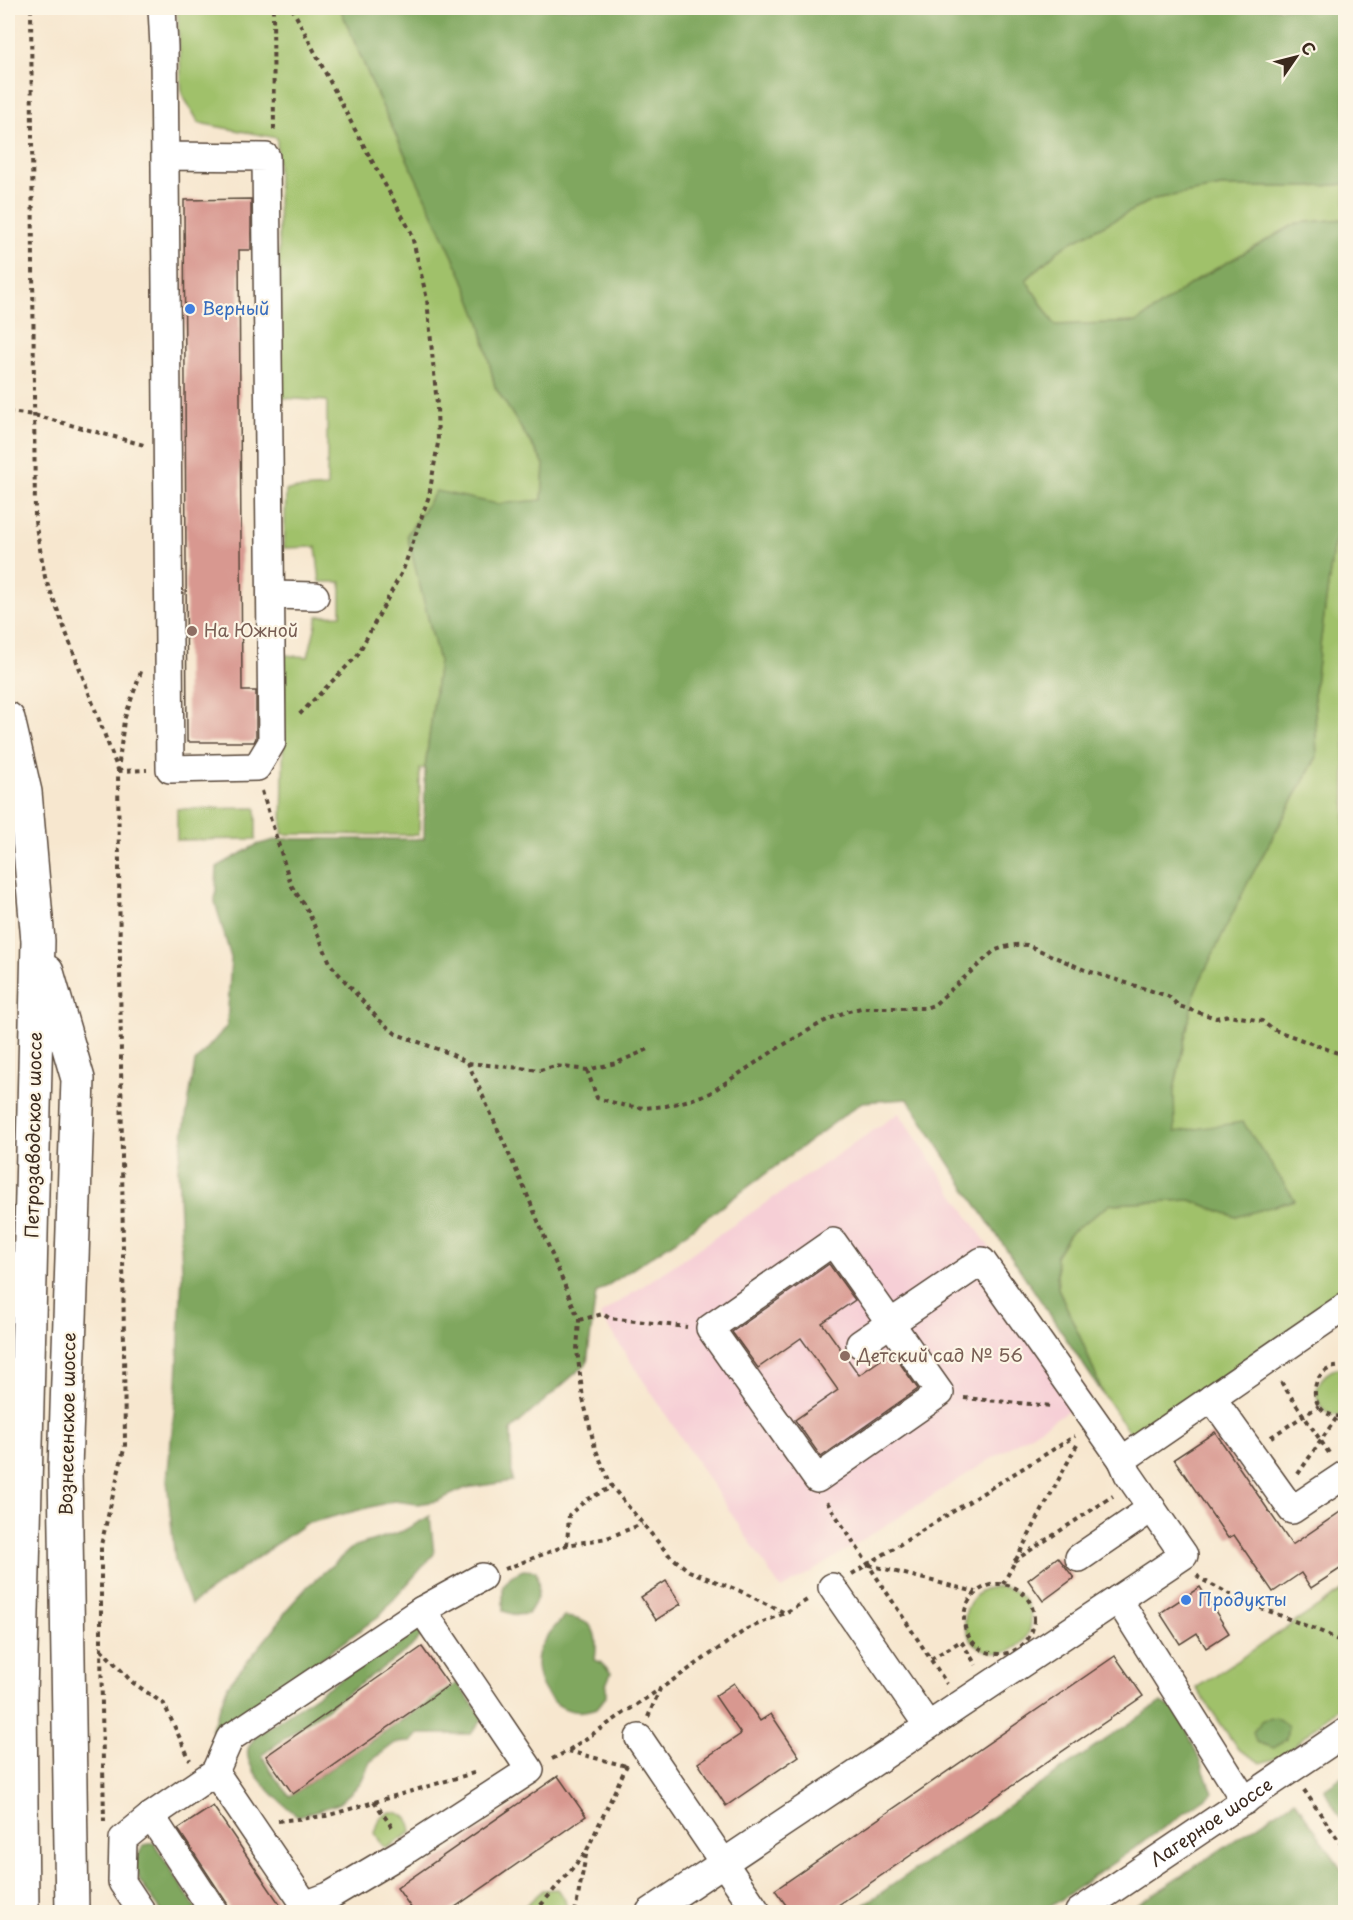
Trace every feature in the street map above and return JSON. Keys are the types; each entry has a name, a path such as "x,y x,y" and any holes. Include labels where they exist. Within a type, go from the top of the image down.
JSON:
{"main road":[{"name":"Петрозаводское шоссе","path":"8,719 25,792 38,941 20,1696 22,1912"},
{"path":"8,830 20,844 28,860 32,877"},
{"name":"Вознесенское шоссе","path":"38,941 78,1079 65,1469 72,1912"}],"street":[{"path":"162,8 170,769 257,767 272,742 266,158 165,156"},
{"path":"271,595 315,596"},
{"path":"833,1242 940,1393 817,1479 710,1328 833,1242"},
{"path":"650,1912 1184,1554 1128,1471 1091,1426 1081,1400 982,1261 860,1344"},
{"path":"1128,1471 1212,1398 1346,1306"},
{"path":"1212,1398 1292,1510 1345,1475"},
{"path":"1079,1558 1152,1508"},
{"path":"142,1912 122,1882 123,1839 151,1816 208,1777 230,1738 422,1610 482,1577"},
{"path":"832,1587 928,1726"},
{"path":"1118,1599 1245,1801"},
{"path":"208,1777 250,1824 307,1909 408,1849 530,1770 422,1610"},
{"name":"Лагерное шоссе","path":"1079,1912 1346,1732"},
{"path":"639,1738 757,1912"},
{"path":"151,1816 214,1912"}],"path":[{"path":"31,8 35,521 45,577 118,771"},
{"path":"266,158 274,132 273,8"},
{"path":"272,742 357,656 402,570 429,496 438,443 437,405 427,299 411,232 292,8"},
{"path":"8,412 34,415 167,451"},
{"path":"104,1832 100,1648 101,1545 125,1445 118,771 124,720 146,658"},
{"path":"257,767 291,885 308,911 331,965 378,1019 396,1034 449,1053 468,1063 540,1070 556,1066 587,1070 616,1063 649,1049"},
{"path":"587,1070 597,1098 644,1108 690,1100 710,1093 747,1067 805,1032 845,1012 861,1008 925,1008 934,1005 994,951 1017,944 1027,945 1085,970 1168,996 1179,1006 1216,1018 1229,1015 1262,1021 1272,1029 1346,1056"},
{"path":"468,1063 526,1192 579,1320 578,1350 583,1399 595,1448 612,1487 668,1554 689,1571 740,1591 785,1613"},
{"path":"579,1320 603,1314 609,1318 710,1328"},
{"path":"1346,1367 1329,1369 1318,1378 1314,1389 1319,1406 1325,1413 1336,1417 1346,1416"},
{"path":"1281,1382 1345,1475"},
{"path":"940,1393 949,1396 1069,1407 1081,1400"},
{"path":"1251,1450 1319,1406"},
{"path":"1283,1496 1336,1417"},
{"path":"1003,1584 1091,1426"},
{"path":"530,1770 568,1751 747,1629 785,1613 832,1587 1091,1426"},
{"path":"1014,1561 1128,1471"},
{"path":"817,1479 820,1491 961,1704"},
{"path":"567,1545 569,1515 586,1500 612,1487"},
{"path":"482,1577 567,1545 607,1538 642,1524"},
{"path":"1184,1554 1199,1578 1241,1600 1346,1644"},
{"path":"868,1565 976,1592"},
{"path":"1003,1584 1018,1590 1028,1601 1034,1615 1032,1629 1026,1642 1015,1650 1001,1654 987,1652 975,1645 967,1634 964,1619 967,1604 976,1592 989,1586 1003,1584"},
{"path":"931,1659 961,1641 967,1634"},
{"path":"961,1641 989,1685"},
{"path":"100,1648 132,1682 164,1704 208,1777"},
{"path":"575,1912 587,1850 660,1689"},
{"path":"568,1751 627,1766"},
{"path":"250,1824 326,1816 484,1770"},
{"path":"1290,1770 1346,1851"},
{"path":"374,1801 408,1849"},
{"path":"535,1912 587,1850"}],"shaded area":[{"name":"Детский сад № 56","path":"899,1113 1090,1397 781,1589 600,1315"}],"green space":[{"path":"177,8 340,8 378,97 463,278 480,322 495,387 544,464 542,501 497,504 436,491 407,535 439,661 425,768 420,769 419,835 282,834 285,655 308,657 318,616 341,615 341,582 320,582 316,547 284,548 286,490 327,487 327,401 282,398 277,138 199,123 182,94"},
{"path":"340,8 1345,8 1345,184 1310,187 1221,187 1154,199 1062,247 1026,280 1055,325 1137,322 1198,279 1297,223 1345,219 1345,516 1333,548 1314,691 1317,756 1247,884 1195,991 1174,1090 1175,1132 1243,1122 1295,1200 1236,1217 1190,1200 1111,1204 1071,1232 1056,1256 1058,1288 1103,1394 908,1099 862,1102 678,1239 596,1293 587,1363 511,1430 512,1481 466,1488 437,1501 417,1504 394,1501 305,1524 191,1604 175,1561 167,1480 177,1383 182,1272 178,1167 195,1062 227,1026 231,958 215,902 217,867 256,845 279,839 424,839 425,768 439,661 407,535 436,491 497,504 542,500 544,464 495,387 480,322 463,278 378,97"},
{"path":"1345,184 1345,219 1297,223 1198,279 1137,322 1055,325 1026,280 1062,247 1154,199 1221,187 1310,187"},
{"path":"1345,516 1345,1299 1136,1443 1103,1394 1058,1288 1056,1256 1071,1232 1111,1204 1190,1200 1236,1217 1174,1132 1174,1090 1195,991 1247,884 1317,757 1314,691 1333,548"},
{"path":"256,808 256,839 177,840 177,809"},
{"path":"1337,1368 1345,1368 1345,1415 1336,1416 1328,1413 1322,1407 1317,1391 1319,1383"},
{"path":"430,1516 434,1554 379,1616 235,1722 220,1731 211,1730 228,1685 308,1586 353,1547 403,1531"},
{"path":"523,1570 536,1571 538,1594 528,1614 515,1615 503,1611 503,1586 511,1576"},
{"path":"998,1587 1011,1589 1026,1602 1031,1620 1029,1633 1016,1648 998,1653 985,1651 970,1638 965,1620 967,1607 980,1592"},
{"path":"1345,1589 1345,1701 1282,1756 1261,1763 1238,1749 1196,1688"},
{"path":"564,1617 574,1618 588,1624 595,1635 595,1660 611,1673 606,1685 606,1697 595,1709 573,1711 564,1708 555,1703 542,1686 537,1665 538,1655 548,1635"},
{"path":"417,1630 423,1634 410,1648 262,1755 271,1772 290,1796 457,1683 483,1718 471,1734 418,1734 411,1742 395,1743 370,1762 360,1784 338,1804 298,1816 265,1786 251,1767 248,1749 251,1742 256,1736 404,1636"},
{"path":"1161,1702 1179,1711 1213,1793 1053,1905 1035,1912 853,1912"},
{"path":"1276,1717 1288,1726 1286,1739 1274,1748 1256,1742 1253,1732 1263,1720"},
{"path":"1345,1775 1345,1826 1324,1789"},
{"path":"1295,1800 1345,1875 1345,1912 1127,1912"},
{"path":"390,1812 406,1817 412,1832 387,1848 382,1845 375,1833 380,1818"},
{"path":"154,1843 198,1912 162,1912 140,1882 134,1862 144,1845"},
{"path":"557,1889 565,1900 568,1912 518,1912 543,1890"}],"building":[{"path":"251,199 251,250 239,250 242,691 256,691 256,738 254,742 187,742 184,200"},
{"path":"829,1264 855,1300 822,1323 859,1375 892,1352 918,1389 821,1457 795,1420 838,1390 801,1338 758,1368 732,1332"},
{"path":"1215,1432 1292,1545 1346,1508 1346,1565 1311,1588 1301,1573 1273,1592 1234,1535 1228,1538 1174,1459"},
{"path":"1058,1557 1074,1578 1043,1601 1028,1580"},
{"path":"666,1581 681,1604 656,1620 641,1597"},
{"path":"1200,1587 1229,1633 1206,1648 1197,1633 1180,1644 1160,1613"},
{"path":"422,1647 449,1685 293,1794 266,1756"},
{"path":"1115,1656 1143,1696 828,1912 791,1912 775,1890"},
{"path":"734,1683 760,1721 771,1714 799,1756 726,1806 698,1763 741,1734 715,1696"},
{"path":"558,1776 586,1816 448,1912 414,1912 397,1888"},
{"path":"213,1806 285,1912 230,1912 227,1903 178,1829"}],"place":[{"name":"Верный","path":"190,309"},
{"name":"На Южной","path":"192,631"},
{"name":"Детский сад № 56","path":"845,1356"},
{"name":"Продукты","path":"1186,1600"}]}
